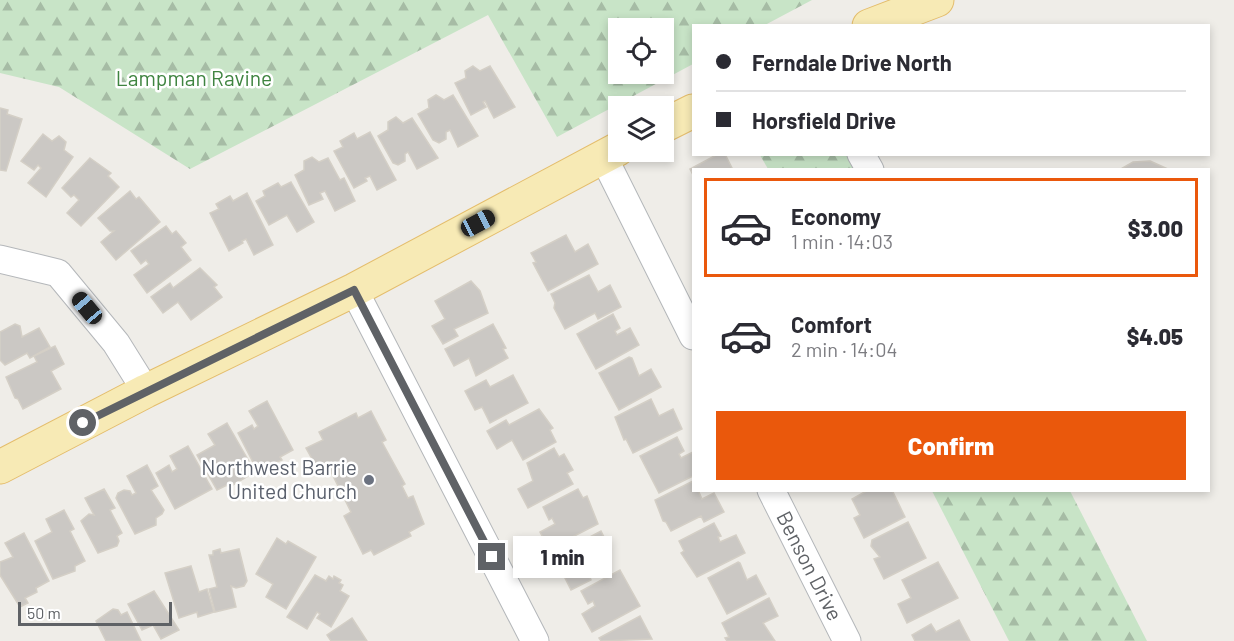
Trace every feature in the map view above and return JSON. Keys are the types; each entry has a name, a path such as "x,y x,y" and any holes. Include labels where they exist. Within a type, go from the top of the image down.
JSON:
{"main road":[{"path":"874,24 937,0"},
{"path":"674,120 692,112"},
{"path":"0,467 146,391 354,290 608,154"}],"street":[{"path":"615,162 692,334"},
{"path":"0,258 58,273 116,343 146,391"},
{"path":"354,290 536,641"},
{"name":"Benson Drive","path":"772,492 848,641"}],"green space":[{"name":"Lampman Ravine","path":"0,0 812,0 767,24 692,24 692,65 674,74 674,18 608,18 608,84 656,84 633,96 608,96 608,110 557,137 488,15 190,169 59,87 0,73"},
{"path":"761,156 872,156 881,168 767,168"},
{"path":"933,492 1071,492 1147,641 1009,641"}],"building":[{"path":"473,66 480,71 490,66 515,107 494,118 485,101 483,102 486,107 471,115 455,83 466,78 465,71"},
{"path":"436,95 444,100 453,95 478,136 458,147 450,130 446,132 446,139 439,143 433,140 418,114 429,108 428,100"},
{"path":"0,108 8,110 7,114 22,119 6,171 0,170"},
{"path":"396,117 403,123 412,118 438,158 417,169 408,152 405,154 405,161 398,165 393,163 378,136 388,130 388,122"},
{"path":"370,132 396,180 377,190 370,176 365,178 367,181 354,188 334,151 343,147 340,141 354,133 357,139"},
{"path":"43,134 52,141 59,136 66,142 64,150 73,157 46,197 28,183 41,168 38,165 34,170 21,161"},
{"path":"714,156 726,156 732,168 692,168 692,173 690,169"},
{"path":"312,157 319,162 328,158 340,180 344,178 355,201 335,211 325,191 320,193 323,199 309,205 295,175 304,170 304,161"},
{"path":"90,158 111,173 108,176 119,187 81,226 67,213 79,200 74,195 71,197 62,188"},
{"path":"1150,161 1166,168 1122,168 1133,162"},
{"path":"291,182 314,222 297,232 287,215 269,225 256,201 265,196 263,191 278,183 281,187"},
{"path":"130,191 136,199 139,197 160,222 116,260 101,242 114,231 110,231 98,218"},
{"path":"247,193 273,245 254,255 246,239 229,251 210,213 219,209 216,204 230,196 233,201"},
{"path":"166,226 172,234 176,231 186,243 181,247 191,260 147,293 134,275 149,264 146,260 141,264 131,251"},
{"path":"566,235 575,252 588,244 598,264 548,291 533,263 536,262 531,253"},
{"path":"200,268 217,285 214,287 222,297 191,320 178,302 163,313 151,297 170,283 173,288"},
{"path":"589,275 598,292 610,285 621,307 598,319 595,313 565,329 554,308 555,303 551,294"},
{"path":"471,281 480,291 488,313 454,329 458,336 443,344 432,326 445,319 435,301"},
{"path":"613,314 620,328 615,331 617,335 630,328 639,345 596,369 577,334"},
{"path":"15,324 20,326 22,337 39,328 50,347 30,358 27,353 5,365 0,360 0,332"},
{"path":"493,324 506,348 503,349 508,358 476,376 469,358 454,366 445,349"},
{"path":"55,346 64,364 51,371 61,389 23,409 18,399 15,398 6,377 37,362 34,356"},
{"path":"629,357 632,358 639,376 651,369 661,387 619,410 599,373"},
{"path":"513,375 528,403 490,423 482,407 475,410 465,391 486,380 490,387"},
{"path":"651,399 659,416 673,409 682,429 633,453 626,439 624,440 615,417"},
{"path":"267,401 293,450 280,457 282,460 257,470 238,433 252,425 254,429 258,426 249,411"},
{"path":"539,409 553,428 550,430 556,442 523,460 512,440 497,449 487,431 506,420 509,425"},
{"name":"Northwest Barrie United Church","path":"371,411 386,440 382,442 405,484 402,486 408,498 413,496 424,524 409,532 411,536 374,555 371,550 363,554 344,516 351,512 330,470 321,475 306,448 323,440 319,432 356,413 358,418"},
{"path":"227,423 255,472 228,488 227,485 217,490 197,455 215,445 208,434"},
{"path":"677,437 684,451 679,454 681,458 692,452 692,476 659,493 640,456"},
{"path":"188,446 212,489 175,509 156,473 169,465 172,472 177,469 170,456"},
{"path":"554,448 559,457 564,454 573,470 567,473 573,484 528,508 518,489 533,481 527,463"},
{"path":"147,465 158,486 151,490 164,510 156,518 156,525 135,534 116,498 118,493 124,490 130,491 132,495 136,493 127,476"},
{"path":"692,482 692,492 699,492 702,499 714,493 724,512 704,522 701,516 671,531 663,521 655,500"},
{"path":"104,489 115,508 110,510 122,533 117,536 119,541 117,546 98,553 81,521 89,514 94,515 85,498"},
{"path":"578,489 583,498 587,496 598,524 549,549 540,532 555,524 552,518 549,520 543,507"},
{"path":"864,492 893,492 905,517 864,538 854,518 860,515 852,499"},
{"path":"64,510 74,529 70,531 85,561 75,566 75,571 53,579 35,541 52,532 46,519"},
{"path":"908,522 926,558 884,579 874,559 880,557 871,546 872,540"},
{"path":"714,523 721,536 718,537 720,542 736,535 745,553 697,577 681,553 684,551 679,541"},
{"path":"601,531 611,551 606,554 611,563 589,575 591,580 571,590 562,572 579,563 577,558 574,559 571,547"},
{"path":"24,533 49,581 36,588 37,592 25,598 28,603 20,607 0,575 0,562 13,557 5,543"},
{"path":"277,538 286,544 288,541 316,557 286,609 266,597 273,584 256,574"},
{"path":"220,549 221,553 239,549 247,581 244,586 236,588 231,586 236,607 215,612 209,589 217,587 209,555 213,555 213,551"},
{"path":"738,562 747,580 756,575 766,594 727,614 708,578"},
{"path":"938,562 958,598 907,623 898,604 911,598 902,580"},
{"path":"191,566 199,592 207,589 214,612 198,617 197,612 179,618 165,573"},
{"path":"620,570 640,606 592,632 582,614 595,606 593,601 588,604 581,591"},
{"path":"315,575 326,581 329,576 341,580 339,583 343,585 340,591 349,596 331,627 317,618 320,614 317,612 307,629 287,617"},
{"path":"154,591 179,630 161,639 153,625 142,630 128,604"},
{"path":"769,598 778,616 763,623 775,641 727,641 725,638 729,637 722,623"},
{"path":"113,609 118,610 121,615 127,612 141,641 106,641 96,621"},
{"path":"640,616 652,639 601,641 599,638"},
{"path":"352,618 367,641 331,641 327,635"},
{"path":"959,620 970,641 915,641 912,635 931,624 936,632"}],"place":[{"name":"Northwest Barrie United Church","path":"369,480"}],"route":[{"path":"83,423 354,290 492,557"}]}
